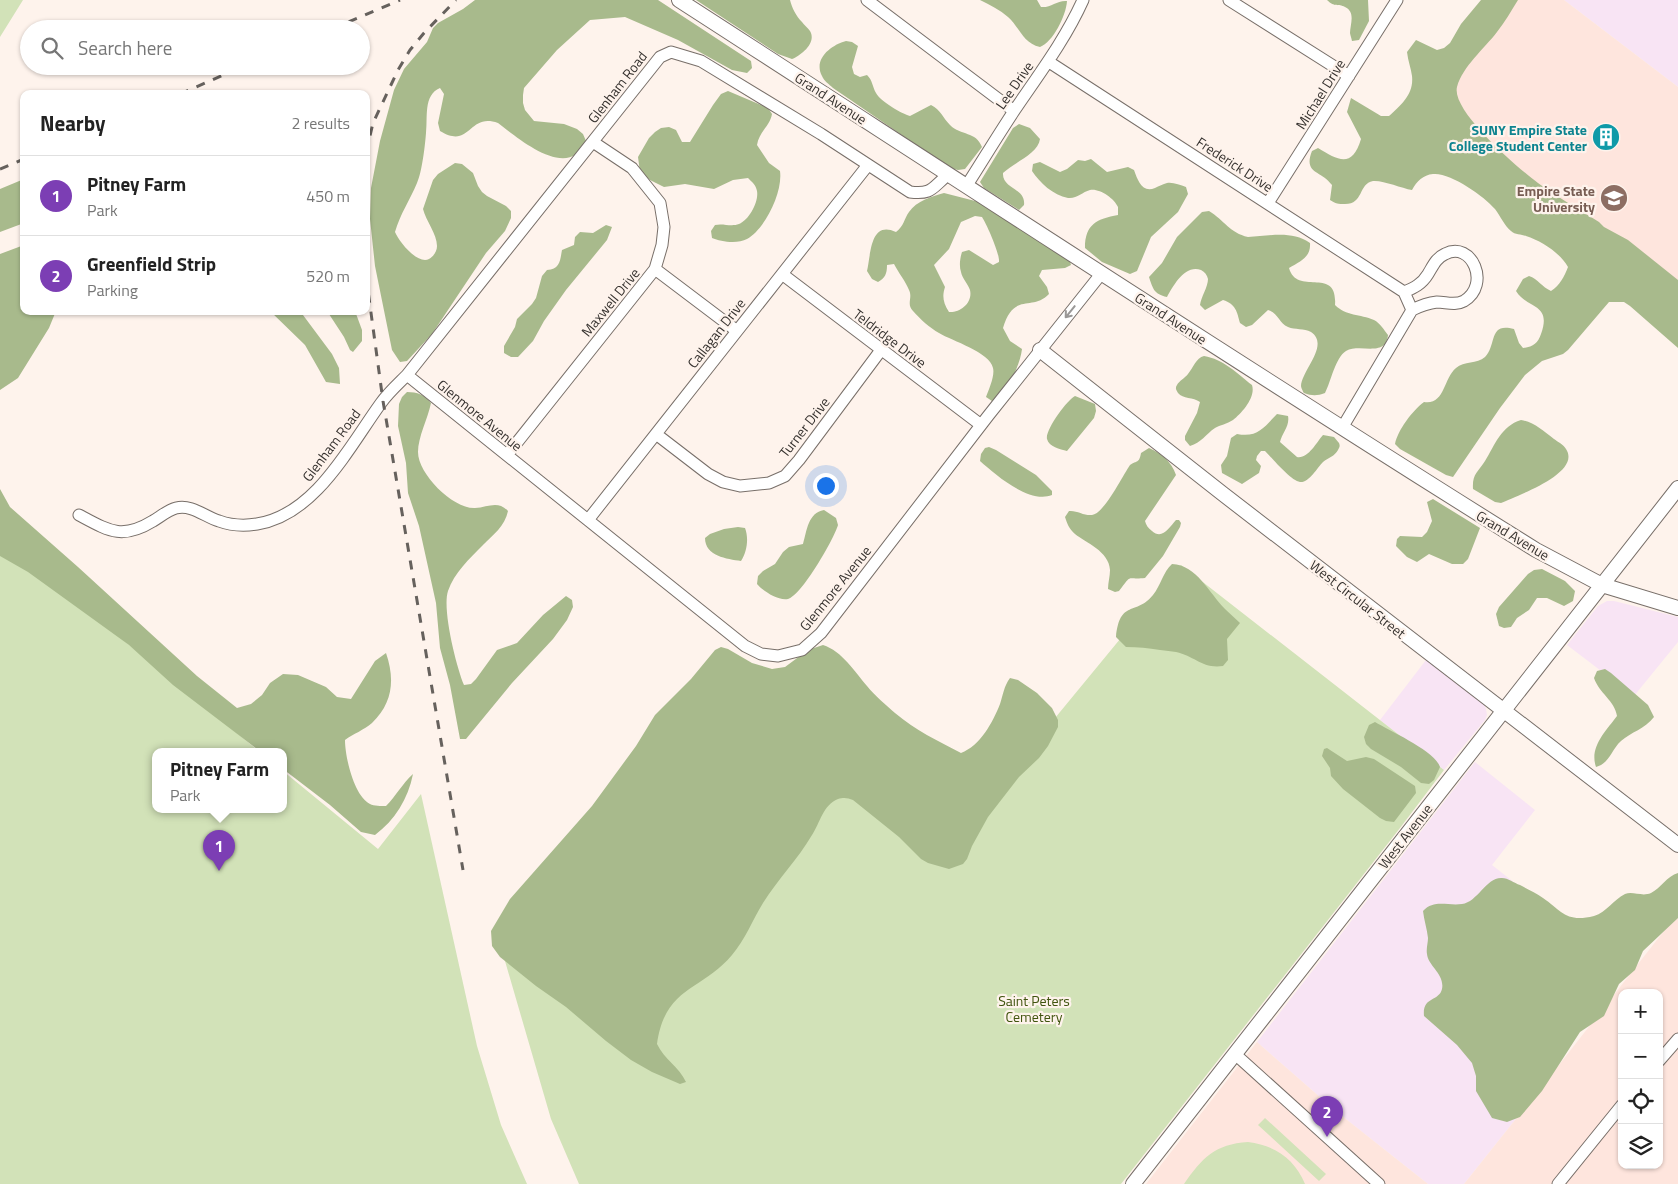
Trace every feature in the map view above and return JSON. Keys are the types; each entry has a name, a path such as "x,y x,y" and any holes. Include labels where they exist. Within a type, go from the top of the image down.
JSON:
{"street":[{"name":"Grand Avenue","path":"679,0 967,185 1101,274 1536,550 1602,586 1678,608"},
{"path":"867,0 1014,111"},
{"name":"Lee Drive","path":"967,185 1048,62 1075,18 1083,0"},
{"path":"1229,0 1349,76"},
{"name":"Michael Drive","path":"1268,203 1397,0"},
{"name":"Glenham Road","path":"80,515 113,531 128,532 140,529 176,508 195,510 218,521 255,525 290,513 311,497 383,401 407,375 660,56 671,52 701,61 821,134 910,192 922,193 931,191 938,182 949,174"},
{"name":"Frederick Drive","path":"1048,62 1404,292"},
{"name":"Maxwell Drive","path":"506,455 655,269 662,245 664,227 660,204 632,168 592,142"},
{"name":"Callagan Drive","path":"588,520 868,165"},
{"path":"1342,428 1412,310 1425,304 1438,302 1450,304 1463,301 1474,291 1478,278 1476,266 1469,257 1459,252 1446,253 1434,262 1428,276 1417,287 1404,292 1412,310"},
{"path":"655,269 737,331"},
{"name":"Teldridge Drive","path":"782,274 981,425"},
{"name":"Glenmore Avenue","path":"407,375 745,646 761,654 778,656 802,650 821,634 981,425 1101,274"},
{"name":"Turner Drive","path":"656,434 708,474 723,482 740,486 769,483 785,476 799,460 881,350"},
{"name":"West Circular Street","path":"1040,350 1678,845"},
{"name":"West Avenue","path":"1133,1184 1678,488"},
{"path":"1663,1056 1678,1039"},
{"path":"1234,1054 1379,1184"},
{"path":"1558,1184 1618,1110"}],"shaded area":[{"name":"Empire State University","path":"1497,0 1564,0 1678,87 1678,296 1422,99"},
{"path":"1564,0 1678,0 1678,87"},
{"path":"1607,601 1614,601 1678,617 1678,642 1634,696 1567,645 1598,606"},
{"path":"1426,660 1484,705 1487,715 1485,720 1444,770 1380,720"},
{"path":"1475,762 1535,810 1492,865 1539,902 1555,1070 1464,1184 1428,1184 1337,1112 1257,1042"},
{"path":"1678,913 1678,1184 1464,1184 1618,990 1618,1169 1663,1169 1663,989 1618,989"},
{"path":"1257,1042 1337,1112 1428,1184 1146,1184"}],"green space":[{"path":"0,0 23,0 0,37"},
{"path":"475,0 658,0 751,61 752,68 747,73 732,70 678,40 625,17 590,20 557,50 524,88 523,103 525,110 534,121 564,124 577,129 583,134 586,141 578,153 568,158 556,158 531,147 498,123 481,122 458,136 450,136 440,131 438,123 444,94 440,88 435,91 427,108 425,145 420,172 417,183 397,225 395,232 397,236 414,256 425,260 434,255 437,241 423,209 433,180 438,174 455,163 462,164 473,173 482,192 506,206 511,211 511,218 505,231 486,253 432,334 407,361 400,362 392,350 375,266 370,219 371,188 380,141 394,90 404,69 427,42 433,28 438,23"},
{"path":"696,0 790,0 796,15 812,35 810,44 800,55 792,59 778,54"},
{"path":"980,0 1037,0 1041,7 1067,1 1058,28 1050,40 1040,47 1026,39 1005,14"},
{"path":"1327,0 1368,0 1369,21 1359,40 1352,41 1350,33 1352,19 1348,9 1332,4"},
{"path":"1481,0 1518,0 1500,28 1469,65 1460,79 1457,87 1458,97 1464,110 1488,139 1529,176 1604,227 1628,240 1678,280 1678,348 1624,302 1609,302 1568,350 1563,354 1542,361 1525,375 1453,477 1446,475 1400,449 1395,444 1399,433 1406,421 1419,406 1424,402 1436,400 1456,368 1485,357 1489,352 1494,336 1500,329 1514,329 1523,348 1530,347 1537,342 1544,324 1541,312 1516,291 1523,279 1529,276 1551,291 1557,286 1568,267 1555,252 1544,244 1513,232 1506,226 1495,209 1483,198 1466,186 1448,177 1433,174 1423,177 1412,190 1373,181 1365,186 1355,201 1339,204 1330,200 1332,185 1311,168 1310,158 1312,151 1318,148 1338,158 1349,158 1353,155 1361,139 1347,112 1351,98 1381,116 1389,116 1409,94 1412,76 1407,52 1416,40 1437,50 1444,48 1450,43 1461,24"},
{"path":"846,41 858,46 852,67 854,74 860,77 867,75 878,96 886,103 910,116 931,105 954,128 976,138 982,147 965,169 950,168 825,81 820,70 822,59 829,49"},
{"path":"728,91 768,108 772,114 757,145 769,163 780,171 779,189 766,219 754,234 743,241 734,242 720,241 712,238 711,231 715,225 739,224 750,215 755,205 757,191 754,184 748,178 733,180 714,189 685,184 664,187 640,172 638,157 649,138 661,128 669,127 676,130 682,142 690,142 721,94"},
{"path":"1019,124 1030,128 1040,139 1030,154 1003,173 1006,182 1024,199 1024,205 1019,210 984,188 980,182 1013,128"},
{"path":"1091,159 1107,172 1128,167 1134,170 1141,185 1147,189 1169,183 1186,187 1188,194 1178,212 1151,237 1137,271 1130,274 1102,262 1085,248 1087,233 1094,224 1104,218 1118,215 1118,207 1113,200 1106,194 1094,190 1074,197 1062,196 1047,188 1032,171 1033,164 1040,162 1060,172 1078,160 1085,161"},
{"path":"20,181 20,224 0,232 0,189"},
{"path":"944,193 979,202 1069,258 1071,265 1065,268 1042,270 1039,276 1047,287 1049,294 1036,302 1018,306 1007,317 1003,328 1010,341 1022,349 1021,356 1008,386 992,401 986,397 993,375 993,368 990,362 978,352 936,331 919,317 911,308 909,290 894,264 887,265 885,275 878,282 872,279 867,271 871,248 876,235 881,231 887,230 896,232 912,208 925,200","holes":["975,216 982,217 995,246 999,262 993,265 969,250 962,252 960,270 970,290 970,299 961,309 949,312 944,300 945,287 934,265 949,249 961,222"]},
{"path":"1209,211 1236,233 1248,237 1288,235 1296,236 1310,243 1307,255 1289,268 1293,276 1300,280 1324,283 1330,286 1334,293 1335,305 1339,309 1376,321 1388,335 1383,346 1346,351 1336,364 1325,393 1310,395 1304,393 1301,386 1302,380 1314,358 1318,344 1316,337 1311,332 1288,327 1274,313 1268,310 1252,325 1246,327 1240,323 1233,306 1223,300 1205,310 1200,305 1208,279 1201,270 1195,269 1185,273 1176,282 1167,297 1157,293 1149,277 1162,263 1177,237 1202,212"},
{"path":"606,225 612,227 607,240 566,290 544,321 533,341 518,357 511,357 504,353 504,346 515,327 517,319 536,298 542,276 547,270 555,268 559,264 562,250 574,245 575,237 580,232 593,233"},
{"path":"20,246 20,315 54,315 49,328 18,378 0,390 0,254"},
{"path":"274,315 303,315 332,354 339,368 340,384 326,382 305,345"},
{"path":"330,315 356,315 362,330 362,341 353,352 350,350"},
{"path":"1204,356 1218,360 1230,368 1252,385 1253,390 1250,400 1244,409 1233,420 1215,428 1200,441 1190,446 1185,440 1185,436 1197,413 1200,402 1180,395 1176,387 1197,361"},
{"path":"407,392 421,394 431,403 418,452 420,461 430,480 447,497 466,507 475,508 497,505 508,511 495,534 463,566 454,578 448,591 448,624 457,665 464,685 471,684 476,679 497,650 517,643 543,615 566,596 572,600 573,607 567,620 553,639 512,683 466,739 460,739 450,685 440,648 436,603 419,526 408,493 406,463 398,426 399,404"},
{"path":"1075,396 1095,404 1096,411 1094,418 1067,451 1050,444 1047,435 1057,416"},
{"path":"1277,414 1288,416 1288,423 1280,442 1297,457 1305,456 1323,435 1334,437 1340,446 1337,452 1323,462 1310,478 1303,482 1292,478 1265,451 1261,451 1257,456 1256,460 1261,466 1259,473 1242,484 1222,473 1221,465 1227,456 1231,438 1237,434 1255,433"},
{"path":"1521,420 1534,425 1562,444 1566,449 1568,458 1565,467 1545,482 1501,503 1495,502 1473,489 1475,476 1503,431"},
{"path":"989,447 1036,475 1052,491 1052,495 1043,497 1033,495 1013,487 980,461 981,454 985,448"},
{"path":"1149,448 1166,458 1176,475 1145,521 1146,524 1152,531 1162,534 1176,520 1179,520 1181,523 1163,556 1145,578 1130,578 1119,591 1115,592 1108,589 1110,570 1106,558 1096,548 1073,532 1068,526 1065,517 1069,511 1089,515 1097,513 1113,493 1130,465 1138,460 1141,453"},
{"path":"0,489 10,507 197,676 237,708 251,704 262,695 270,683 283,674 298,675 326,687 337,697 351,699 375,661 386,653 391,672 388,699 372,723 345,740 349,766 355,785 364,800 370,804 386,806 413,774 408,792 400,808 389,823 375,835 361,832 287,772 287,748 256,748 173,685 129,645 28,572 0,556"},
{"path":"1433,499 1480,528 1468,559 1463,564 1452,564 1429,554 1417,562 1407,557 1396,546 1397,539 1400,536 1422,537 1427,532 1432,521 1427,502"},
{"path":"824,510 836,518 838,525 824,554 809,578 788,599 775,597 763,590 757,584 758,576 775,564 789,547 803,544 811,518"},
{"path":"738,527 745,528 747,536 746,549 741,561 718,556 709,549 705,538 710,534"},
{"path":"0,539 255,748 152,748 152,813 287,813 287,774 378,849 421,794 477,1046 501,1125 527,1184 0,1184"},
{"path":"1172,564 1189,569 1196,574 1219,603 1240,623 1227,639 1228,660 1223,666 1209,666 1176,652 1126,647 1116,637 1121,617 1147,601 1153,595"},
{"name":"Saint Peters Cemetery","path":"1181,565 1444,770 1121,1184 579,1184 551,1119 498,937 840,781 939,859"},
{"path":"1542,569 1565,581 1575,591 1573,601 1564,606 1547,598 1537,598 1529,610 1517,618 1511,627 1504,628 1499,626 1496,614 1499,607 1528,574 1534,570"},
{"path":"823,645 842,657 873,693 903,719 927,735 961,753 974,745 990,726 1010,678 1018,680 1037,693 1052,708 1058,720 1058,727 1039,758 1019,777 988,817 967,859 963,864 949,869 921,859 899,837 853,800 840,798 829,805 806,844 763,903 737,949 720,967 686,991 668,1011 661,1025 657,1044 686,1082 680,1084 652,1072 631,1060 500,957 492,946 491,931 510,899 592,806 636,746 655,715 691,679 715,650 721,647 728,649 752,663 772,669 785,667 808,650"},
{"path":"1605,669 1648,705 1654,717 1646,725 1621,741 1604,763 1596,767 1594,760 1597,746 1617,716 1613,706 1594,678 1597,671"},
{"path":"1375,722 1430,754 1440,767 1434,780 1429,784 1421,783 1401,767 1371,749 1366,744 1364,737 1369,725"},
{"path":"1327,748 1347,761 1366,757 1374,759 1415,786 1416,793 1394,822 1380,818 1343,789 1331,776 1330,768 1322,756 1324,749"},
{"path":"1678,873 1678,918 1643,951 1635,970 1619,984 1604,1016 1580,1032 1542,1091 1520,1117 1507,1122 1492,1118 1476,1091 1476,1076 1472,1063 1457,1045 1424,1016 1426,1005 1438,996 1442,989 1442,984 1439,974 1428,958 1428,938 1423,911 1427,907 1436,904 1462,904 1468,902 1491,881 1502,878 1537,894 1571,917 1585,918 1599,914 1625,894 1651,893"},
{"path":"1265,1118 1326,1174 1319,1181 1258,1125"},
{"path":"1248,1142 1266,1146 1282,1155 1296,1167 1305,1184 1184,1184 1210,1154 1227,1146"}],"railway":[{"path":"353,20 400,0"},
{"path":"370,136 373,123 398,70 410,50 456,0"},
{"path":"189,90 223,75"},
{"path":"0,169 20,161"},
{"path":"370,305 383,401 463,870"}],"place":[{"name":"SUNY Empire State College Student Center","path":"1606,137"},
{"name":"Empire State University","path":"1614,198"},
{"name":"Pitney Farm","path":"219,871"},
{"name":"Greenfield Strip","path":"1327,1137"}]}
